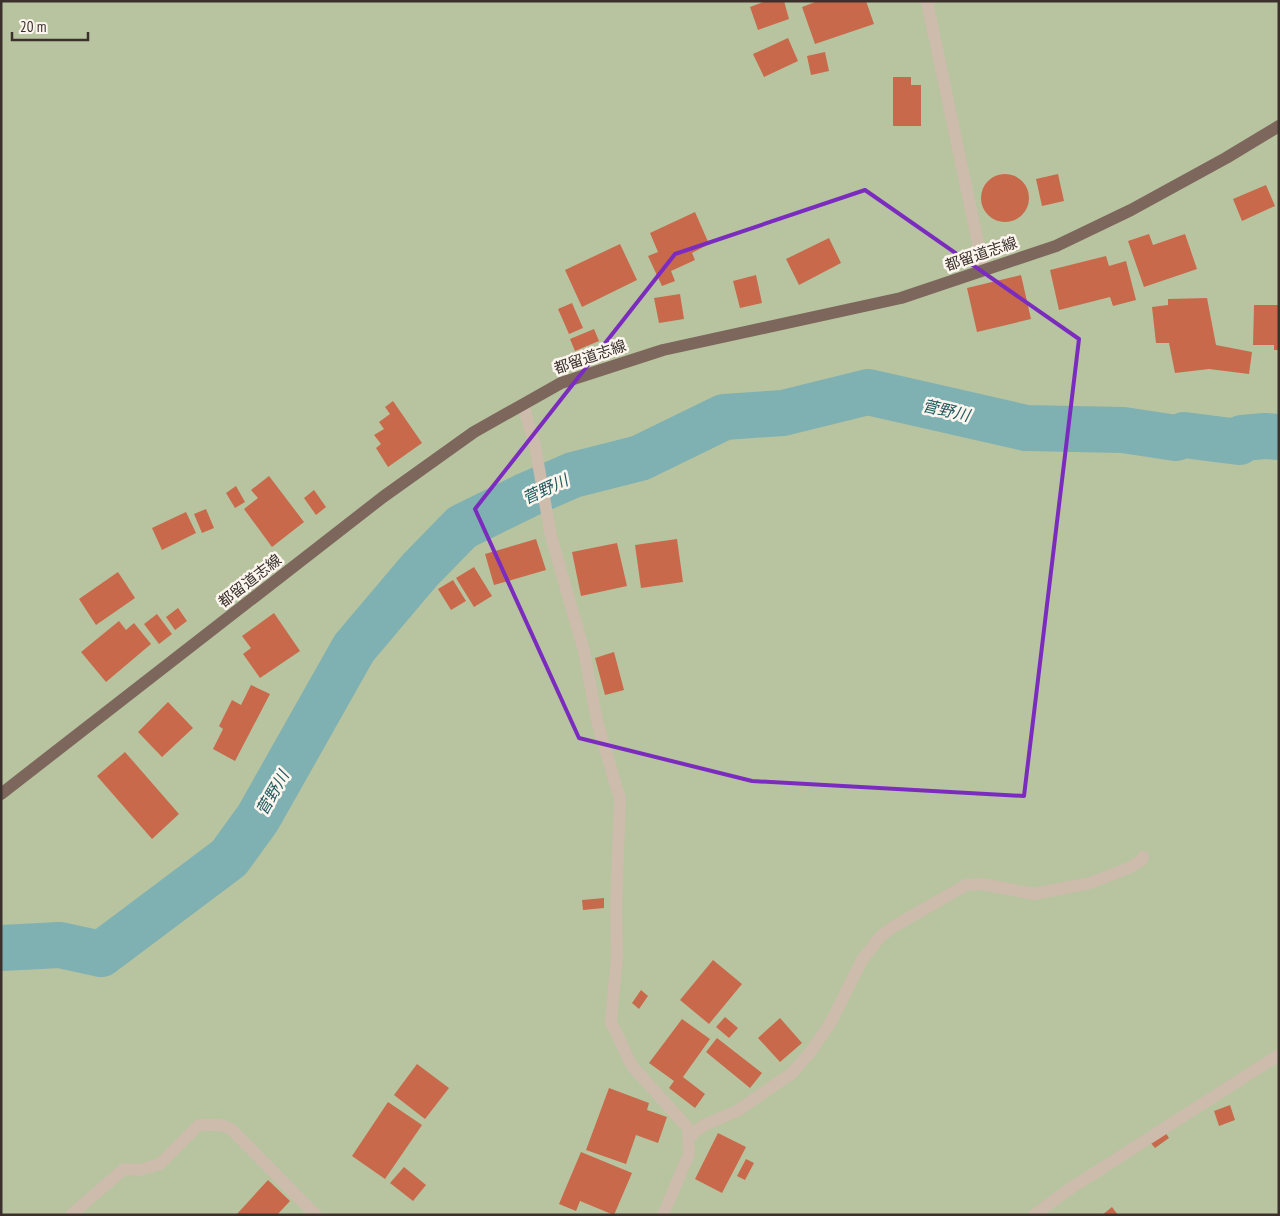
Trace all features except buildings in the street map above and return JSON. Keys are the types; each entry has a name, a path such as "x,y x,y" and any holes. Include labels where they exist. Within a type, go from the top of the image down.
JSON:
{"main road":[{"name":"都留道志線","path":"1,794 383,497 474,432 561,383 663,350 901,298 1056,246 1131,210 1226,158 1279,126"}],"street":[{"path":"929,1 927,2 984,271"},
{"path":"523,404 535,446 551,536 584,651 597,721 620,799 616,911 617,956 611,1022 632,1066 688,1128 688,1154 663,1215"},
{"path":"689,1136 704,1124 737,1111 792,1073 812,1050 831,1022 862,960 880,937 893,927 966,886 982,884 1034,894 1090,883 1130,868 1142,860 1143,857"},
{"path":"1034,1215 1068,1190 1279,1055"},
{"path":"71,1215 124,1169 140,1170 160,1164 198,1125 221,1125 232,1129 316,1215"}],"highlighted area":[{"path":"865,190 1079,339 1024,796 752,781 579,738 475,509 675,254"}],"green space":[{"path":"1,1 1279,1 1279,1215 1,1215"}],"waterway":[{"name":"菅野川","path":"1,948 60,945 101,954 229,858 258,818 354,648 420,570 462,527 573,475 640,458 724,417 783,413 868,392 1026,428 1123,430 1176,438 1184,435 1239,442 1242,438 1279,437"}]}
